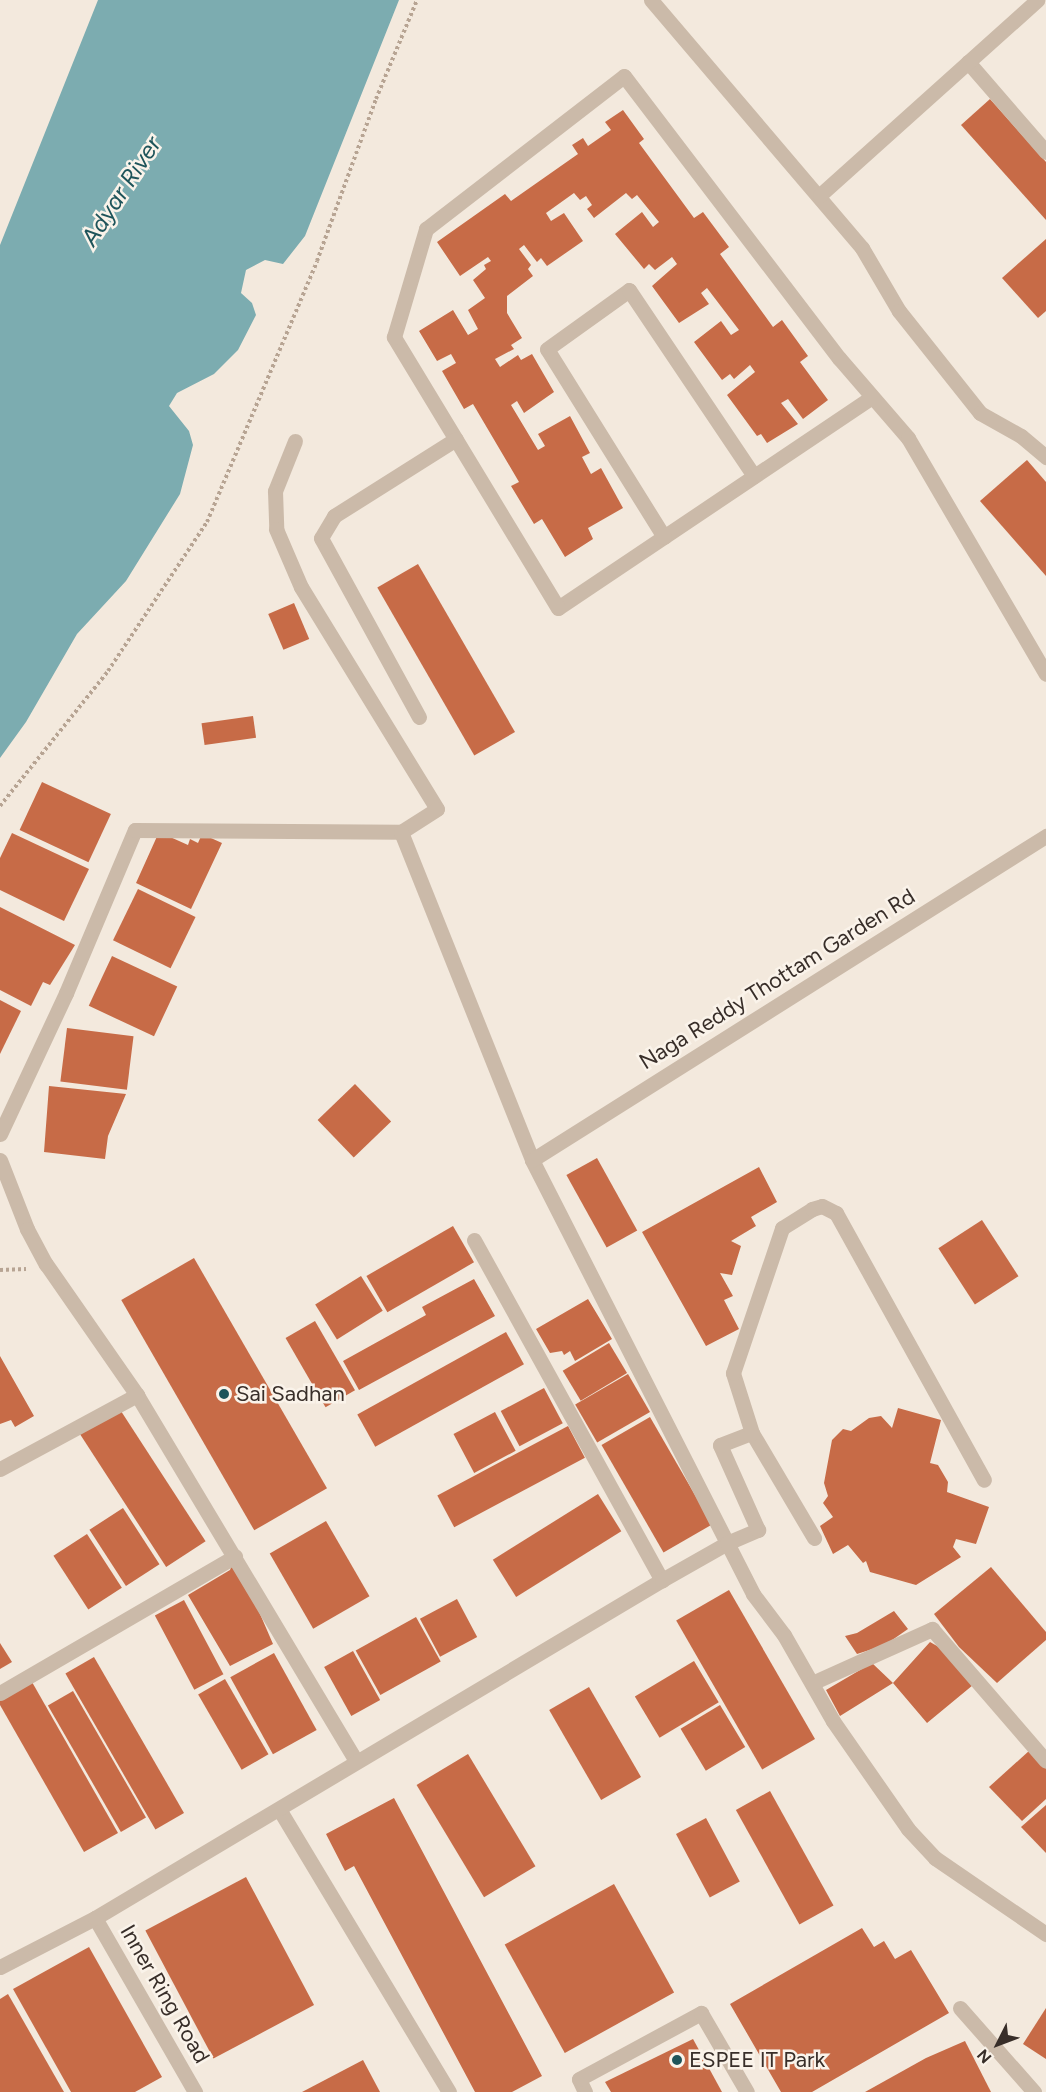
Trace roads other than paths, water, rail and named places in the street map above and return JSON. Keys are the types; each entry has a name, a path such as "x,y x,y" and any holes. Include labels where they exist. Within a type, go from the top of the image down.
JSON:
{"street":[{"path":"651,0 820,195 862,248 899,311 980,413 1021,436 1046,457"},
{"path":"820,195 1036,0"},
{"path":"968,62 1046,152"},
{"path":"873,397 558,608 394,337 426,229 624,76 873,397 908,438 1046,674"},
{"path":"664,537 547,349 629,290 754,476"},
{"path":"419,717 321,537 334,516 456,439"},
{"path":"0,1134 66,993 135,830 400,832 437,809 327,633 301,587 276,530 275,491 295,441"},
{"path":"400,832 532,1160 753,1594 784,1635 812,1683 908,1829 935,1858 1046,1934"},
{"name":"Naga Reddy Thottam Garden Rd","path":"532,1160 1046,836"},
{"path":"0,1160 27,1229 46,1264 137,1395 356,1761"},
{"path":"814,1538 752,1433 733,1373 741,1341 782,1228 822,1206 836,1213 984,1480"},
{"path":"474,1240 662,1580"},
{"path":"0,1469 137,1395"},
{"path":"0,1968 95,1918 662,1580 727,1543 758,1530 720,1445 752,1433"},
{"path":"0,1693 235,1556"},
{"path":"812,1683 932,1629 1046,1761"},
{"path":"279,1809 449,2092"},
{"name":"Inner Ring Road","path":"95,1918 195,2092"},
{"path":"960,2008 1034,2092"},
{"path":"585,2092 579,2079 701,2013 747,2092"}],"water":[{"name":"Adyar River","path":"98,0 399,0 305,236 283,264 265,260 246,270 241,293 252,303 256,315 238,350 214,374 177,393 169,406 189,431 193,445 180,494 126,581 77,634 26,722 0,758 0,245"}],"place":[{"name":"Sai Sadhan","path":"224,1394"},
{"name":"ESPEE IT Park","path":"677,2060"}]}
